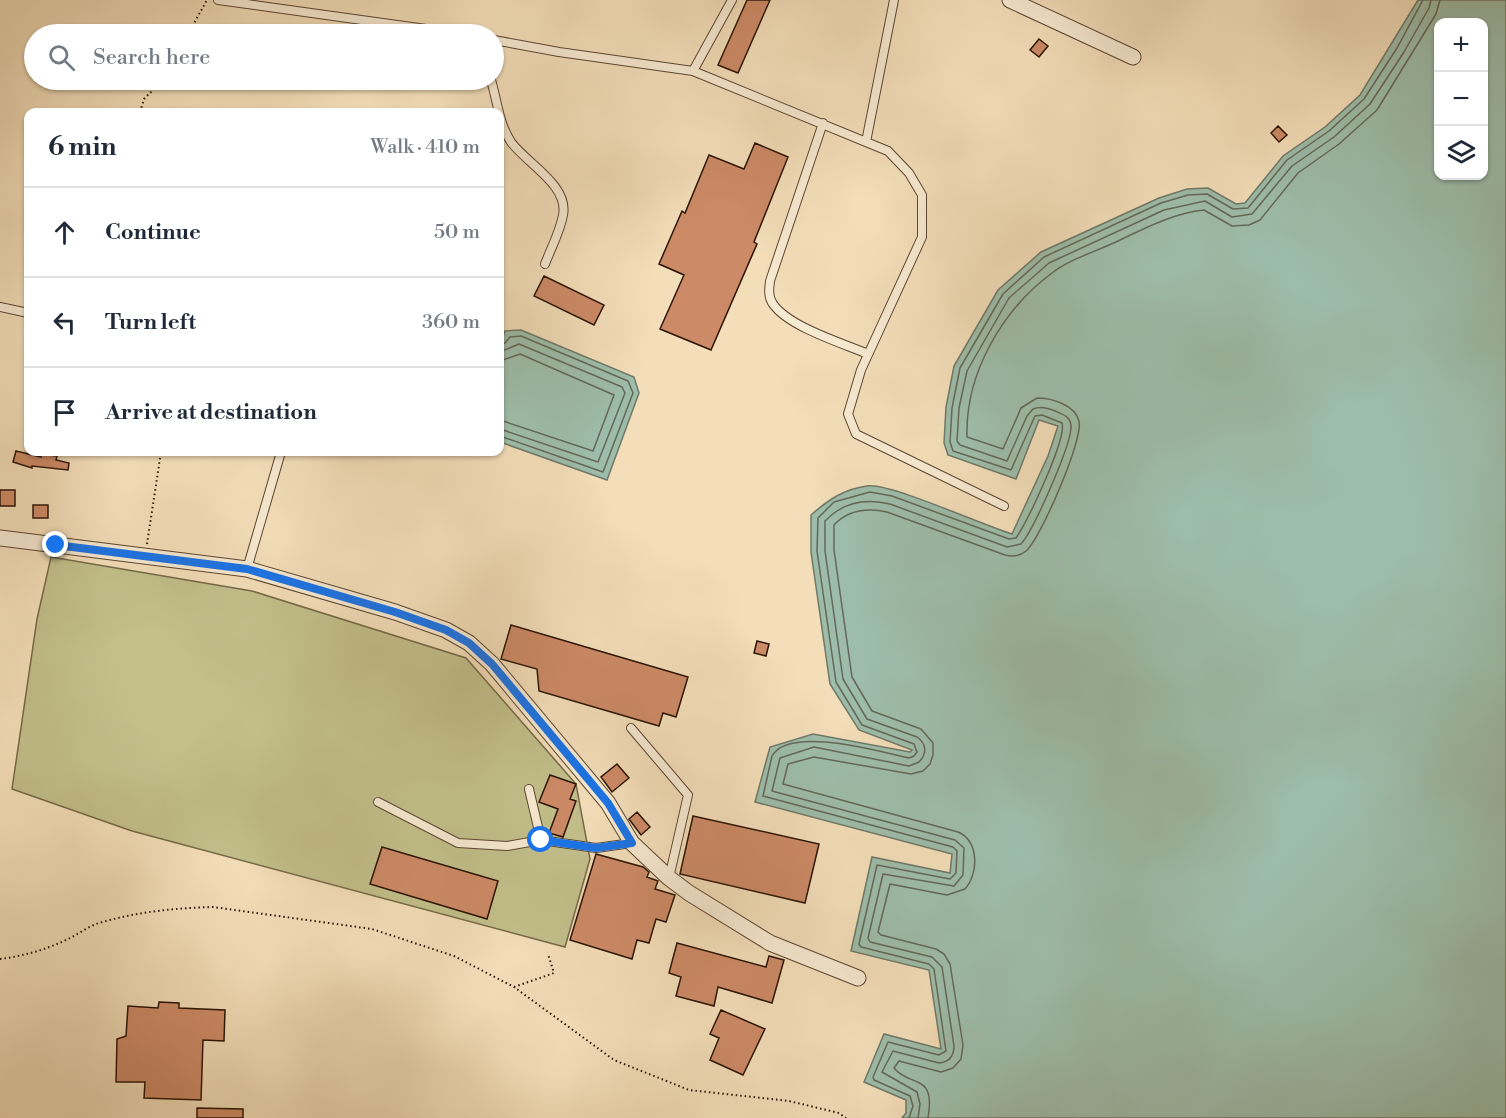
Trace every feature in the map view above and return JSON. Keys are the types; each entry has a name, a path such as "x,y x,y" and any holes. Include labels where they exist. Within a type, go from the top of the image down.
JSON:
{"street":[{"path":"1010,0 1133,57"},
{"path":"0,537 247,569 395,612 446,630 469,643 492,664 608,803 632,843 669,878 770,943 858,978"}],"lane":[{"path":"218,0 390,24"},
{"path":"693,71 732,0"},
{"path":"866,142 894,0"},
{"path":"504,42 693,71 888,151 909,173 922,195 922,237 868,354 848,414 856,434 1004,506"},
{"path":"493,90 498,108"},
{"path":"823,123 770,281 769,293 774,306 800,325 868,354"},
{"path":"504,128 510,140 555,188 564,207 559,230 545,264"},
{"path":"0,307 24,312"},
{"path":"247,569 280,456"},
{"path":"631,728 688,795 669,878"},
{"path":"529,789 541,840"},
{"path":"378,802 458,843 507,846 541,840 596,848 632,843"}],"path":[{"path":"194,24 207,0"},
{"path":"141,108 144,99 153,90"},
{"path":"146,556 160,456"},
{"path":"0,959 26,956 67,940 97,924 148,912 213,907 372,928 454,956 514,987 614,1060 689,1090 789,1101 839,1113 846,1118"},
{"path":"514,987 554,973 548,954"}],"shaded area":[{"path":"51,557 252,591 466,658 576,784 590,859 565,947 132,831 12,789 37,619"}],"water":[{"path":"1418,0 1506,0 1506,1118 902,1118 906,1113 906,1100 864,1082 884,1034 941,1049 929,970 851,951 872,857 950,873 952,854 755,802 770,747 813,734 910,752 912,750 859,730 830,684 811,552 811,515 830,500 844,493 859,487 879,487 916,497 1012,534 1048,456 1058,426 1039,420 1016,479 948,455 944,443 946,407 954,366 998,290 1041,252 1159,198 1187,189 1208,188 1236,204 1245,203 1283,156 1325,127 1360,95"},
{"path":"521,330 634,377 639,393 607,480 504,443 505,331"}],"building":[{"path":"747,0 770,0 738,73 718,65"},
{"path":"1039,39 1048,46 1039,57 1030,50"},
{"path":"1278,126 1287,135 1279,142 1271,133"},
{"path":"755,143 788,157 754,242 757,244 711,350 660,329 684,275 659,264 682,211 685,213 709,155 744,169"},
{"path":"544,276 604,305 594,325 534,296"},
{"path":"16,451 24,453 24,456 57,456 56,460 69,463 68,470 32,466 32,468 13,462"},
{"path":"0,490 15,490 15,506 0,506"},
{"path":"33,505 48,505 48,518 33,518"},
{"path":"511,625 688,677 676,717 663,713 659,726 539,691 537,669 501,659"},
{"path":"757,641 769,644 766,656 754,653"},
{"path":"617,764 629,778 612,792 601,777"},
{"path":"550,775 576,784 570,799 576,801 563,837 549,833 558,809 539,802"},
{"path":"637,812 650,827 641,835 629,819"},
{"path":"693,816 819,844 805,903 680,874"},
{"path":"382,847 498,881 487,919 370,884"},
{"path":"596,854 643,867 649,872 647,877 658,881 655,889 675,895 666,922 656,919 649,943 637,940 632,959 570,940"},
{"path":"677,943 766,967 769,956 784,960 772,1003 718,987 714,1006 676,996 681,977 669,973"},
{"path":"159,1002 179,1003 179,1008 225,1010 224,1041 203,1040 201,1100 144,1098 145,1082 116,1082 117,1039 126,1036 128,1006 158,1008"},
{"path":"721,1010 765,1029 743,1075 710,1060 719,1038 710,1034"},
{"path":"197,1108 243,1109 243,1118 197,1118"}],"route":[{"path":"56,545 247,569 395,612 446,630 469,643 492,664 608,803 632,843 596,848 541,840"}]}
